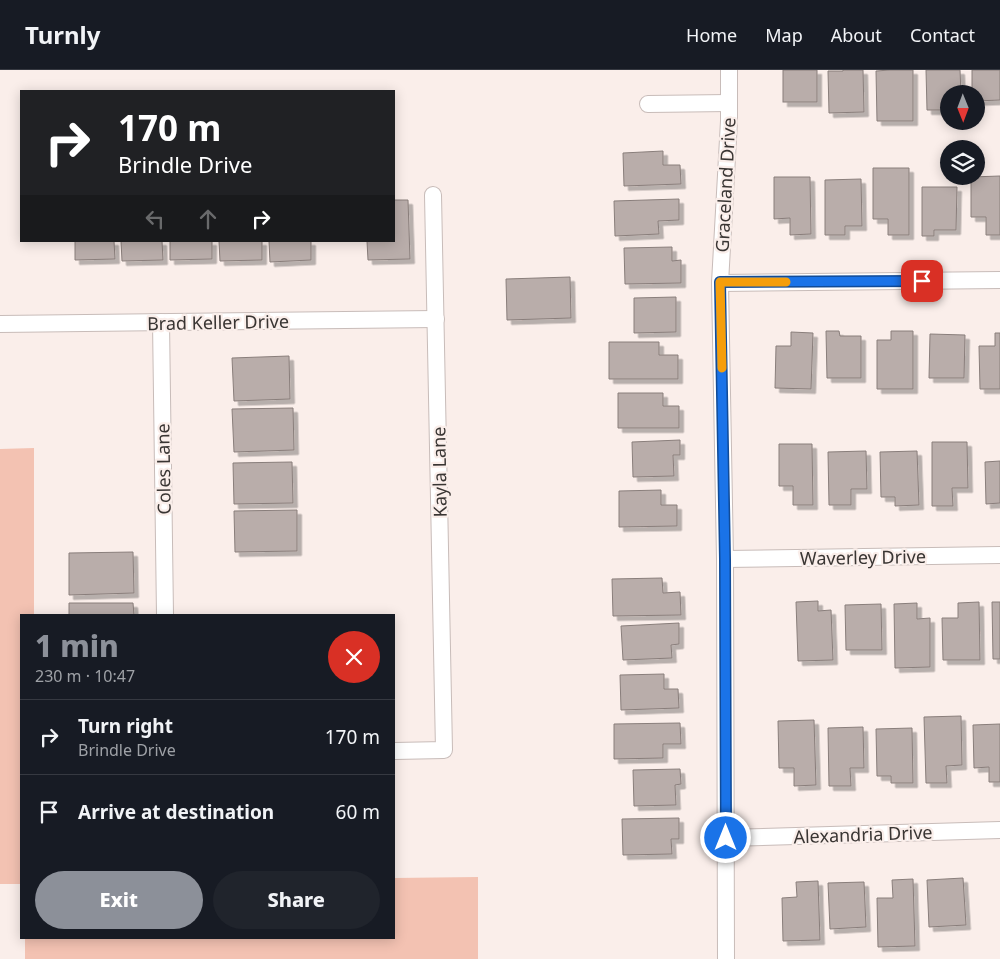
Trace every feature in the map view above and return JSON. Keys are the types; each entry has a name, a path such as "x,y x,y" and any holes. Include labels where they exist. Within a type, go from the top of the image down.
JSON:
{"street":[{"name":"Graceland Drive","path":"726,959 725,559 720,282 729,130 729,70"},
{"path":"648,104 729,103"},
{"name":"Kayla Lane","path":"395,751 444,750 433,195"},
{"path":"720,282 1000,280"},
{"name":"Brad Keller Drive","path":"0,324 436,319"},
{"name":"Coles Lane","path":"161,322 165,614"},
{"name":"Waverley Drive","path":"725,559 1000,554"},
{"name":"Alexandria Drive","path":"726,838 1000,830"}],"shaded area":[{"path":"34,448 34,614 20,614 20,884 0,884 0,449"},
{"path":"478,877 478,959 25,959 25,939 395,939 395,878"}],"building":[{"path":"783,70 817,70 817,102 783,102"},
{"path":"863,70 864,112 829,113 828,71"},
{"path":"913,70 913,121 877,121 876,71"},
{"path":"926,70 960,70 961,85 940,85 940,110 927,110"},
{"path":"972,70 1000,70 1000,100 985,101 985,85 972,85"},
{"path":"663,151 663,165 680,165 681,184 624,186 623,153"},
{"path":"873,168 909,168 909,235 888,235 888,219 873,219"},
{"path":"1000,176 1000,235 986,235 986,217 971,217 971,185 985,185 985,177"},
{"path":"774,177 810,177 811,234 790,235 790,218 774,219"},
{"path":"861,179 862,226 845,226 845,235 825,235 825,180"},
{"path":"922,187 957,187 956,230 934,230 934,236 922,236"},
{"path":"679,199 679,220 658,221 659,234 615,236 614,201"},
{"path":"395,200 408,200 410,259 368,260 367,242 395,242"},
{"path":"75,242 114,242 115,259 75,260"},
{"path":"121,242 162,242 163,260 122,261"},
{"path":"170,242 212,242 212,259 170,260"},
{"path":"219,242 262,242 262,260 220,261"},
{"path":"269,242 311,242 311,260 270,262"},
{"path":"672,247 672,261 681,260 681,283 625,284 624,248"},
{"path":"570,277 571,318 507,320 506,279"},
{"path":"676,297 676,332 634,333 634,298"},
{"path":"826,331 839,331 840,336 861,336 861,378 827,378"},
{"path":"891,331 913,331 913,389 877,389 877,340 891,340"},
{"path":"791,332 813,333 811,389 775,388 776,346 791,346"},
{"path":"995,333 1000,333 1000,389 980,389 979,346 995,346"},
{"path":"930,334 965,335 964,378 929,378"},
{"path":"609,342 659,342 659,355 678,355 678,379 609,379"},
{"path":"289,356 290,399 234,401 232,358"},
{"path":"618,393 663,393 663,406 679,406 679,428 618,428"},
{"path":"293,408 294,450 234,452 232,409"},
{"path":"680,440 680,455 673,455 674,476 633,477 632,442"},
{"path":"932,442 967,442 968,488 952,488 953,506 932,506"},
{"path":"779,444 812,444 813,505 793,505 793,486 779,486"},
{"path":"866,451 867,489 851,489 851,505 829,505 828,452"},
{"path":"917,451 919,505 895,506 895,497 881,497 880,452"},
{"path":"1000,461 1000,503 986,504 985,462"},
{"path":"292,462 293,503 234,504 233,463"},
{"path":"661,490 661,505 677,505 677,526 619,527 619,491"},
{"path":"297,510 297,551 235,552 234,511"},
{"path":"133,552 134,593 69,595 69,553"},
{"path":"662,578 663,593 680,592 681,615 613,616 612,579"},
{"path":"818,601 818,611 831,610 833,660 798,661 796,602"},
{"path":"979,602 980,660 943,660 942,618 958,618 958,603"},
{"path":"992,602 1000,602 1000,659 993,659"},
{"path":"69,603 133,603 134,614 69,614"},
{"path":"917,603 917,619 930,618 930,667 895,668 894,604"},
{"path":"881,604 882,650 846,650 845,605"},
{"path":"679,623 679,644 671,645 672,658 623,660 621,626"},
{"path":"664,674 664,689 678,689 679,708 621,710 620,675"},
{"path":"961,716 962,765 946,766 947,783 926,783 924,717"},
{"path":"814,720 816,785 794,786 794,768 779,768 778,721"},
{"path":"680,723 681,744 663,744 663,758 614,759 614,724"},
{"path":"1000,724 1000,782 989,782 989,767 974,768 973,725"},
{"path":"863,727 864,768 850,768 851,786 829,786 828,728"},
{"path":"912,728 913,783 891,783 891,776 877,776 876,729"},
{"path":"680,769 681,784 675,785 676,805 634,806 633,770"},
{"path":"679,818 679,839 671,839 672,854 623,855 622,819"},
{"path":"963,878 966,925 929,927 927,880"},
{"path":"913,879 915,946 878,947 877,898 893,898 892,880"},
{"path":"818,881 820,940 783,941 782,898 797,897 796,882"},
{"path":"864,882 866,927 830,929 828,883"}],"slow traffic":[{"path":"722,368 720,282 786,282"}],"route":[{"path":"726,838 725,559 720,282 922,281"}]}
